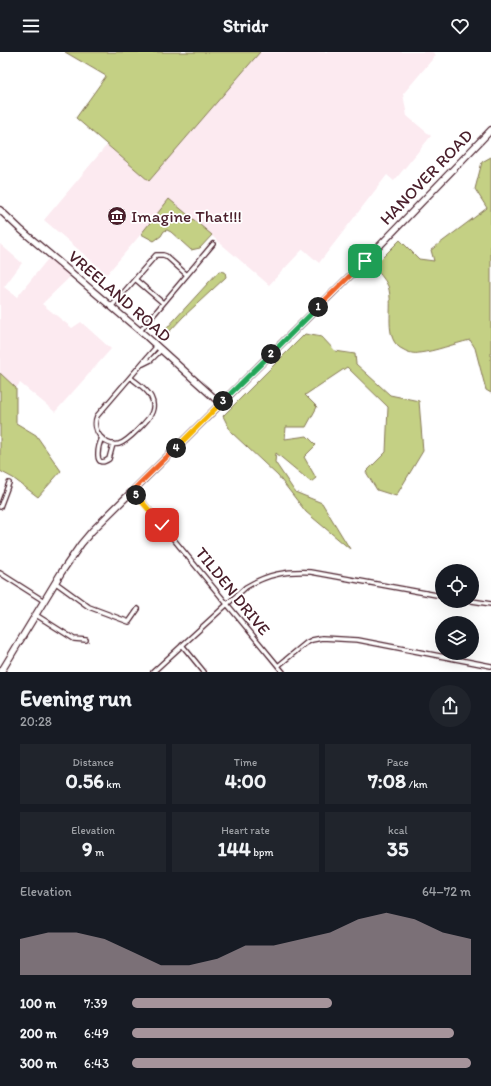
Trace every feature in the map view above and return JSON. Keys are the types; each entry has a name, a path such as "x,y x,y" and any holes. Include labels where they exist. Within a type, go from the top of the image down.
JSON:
{"street":[{"name":"HANOVER ROAD","path":"1,672 44,600 81,544 133,490 365,261 491,130"},
{"name":"VREELAND ROAD","path":"0,210 20,229 140,331 221,404"},
{"path":"140,331 213,244"},
{"path":"111,307 154,256 160,254 166,256 187,275"},
{"path":"135,279 163,303"},
{"path":"130,378 149,394 152,402 152,412 148,419 126,440 120,444 112,444 102,438 96,428 95,424 97,416 142,364 159,348"},
{"path":"102,438 98,446 97,454 98,458 102,461 109,459 112,444"},
{"path":"0,507 8,483"},
{"name":"TILDEN DRIVE","path":"133,490 283,672"},
{"path":"153,672 246,587 264,577 274,574 311,572 435,595"},
{"path":"0,573 44,600"},
{"path":"56,583 89,607 129,622 138,609"},
{"path":"479,602 491,604"},
{"path":"36,615 74,639 86,640"},
{"path":"278,666 306,643 322,638 358,640 491,666"},
{"path":"182,645 204,672"}],"shaded area":[{"path":"260,52 432,52 436,55 403,94 407,116 431,136 394,181 387,175 319,263 303,249 269,285 170,200 107,274 44,220 107,145 149,181"},
{"path":"0,244 22,263 4,287 17,297 51,255 72,275 42,304 72,328 81,322 111,349 55,412 20,383 16,388 0,373"}],"green space":[{"path":"65,52 260,52 149,181 76,118 106,76"},
{"path":"491,157 491,393 486,390 475,348 470,340 432,351 417,353 408,352 397,345 393,339 391,331 390,294 388,286 374,266 400,240 419,259 434,261 431,250 487,208 475,189 482,162"},
{"path":"169,199 212,235 200,248 191,250 167,230 154,241 141,234"},
{"path":"219,271 225,272 226,277 169,332 166,329"},
{"path":"305,334 322,337 335,351 355,354 356,364 390,395 419,401 423,451 396,496 377,490 366,472 386,452 388,407 347,367 305,395 317,407 306,427 286,427 285,439 307,436 316,445 304,457 316,478 311,482 276,453 275,462 295,492 322,503 350,549 306,512 278,476 231,432 223,416"},
{"path":"0,373 16,388 16,423 36,435 61,471 38,497 13,478 0,471"}],"place":[{"name":"Imagine That!!!","path":"117,216"}],"route":[{"path":"162,525 133,490 365,261"}]}
